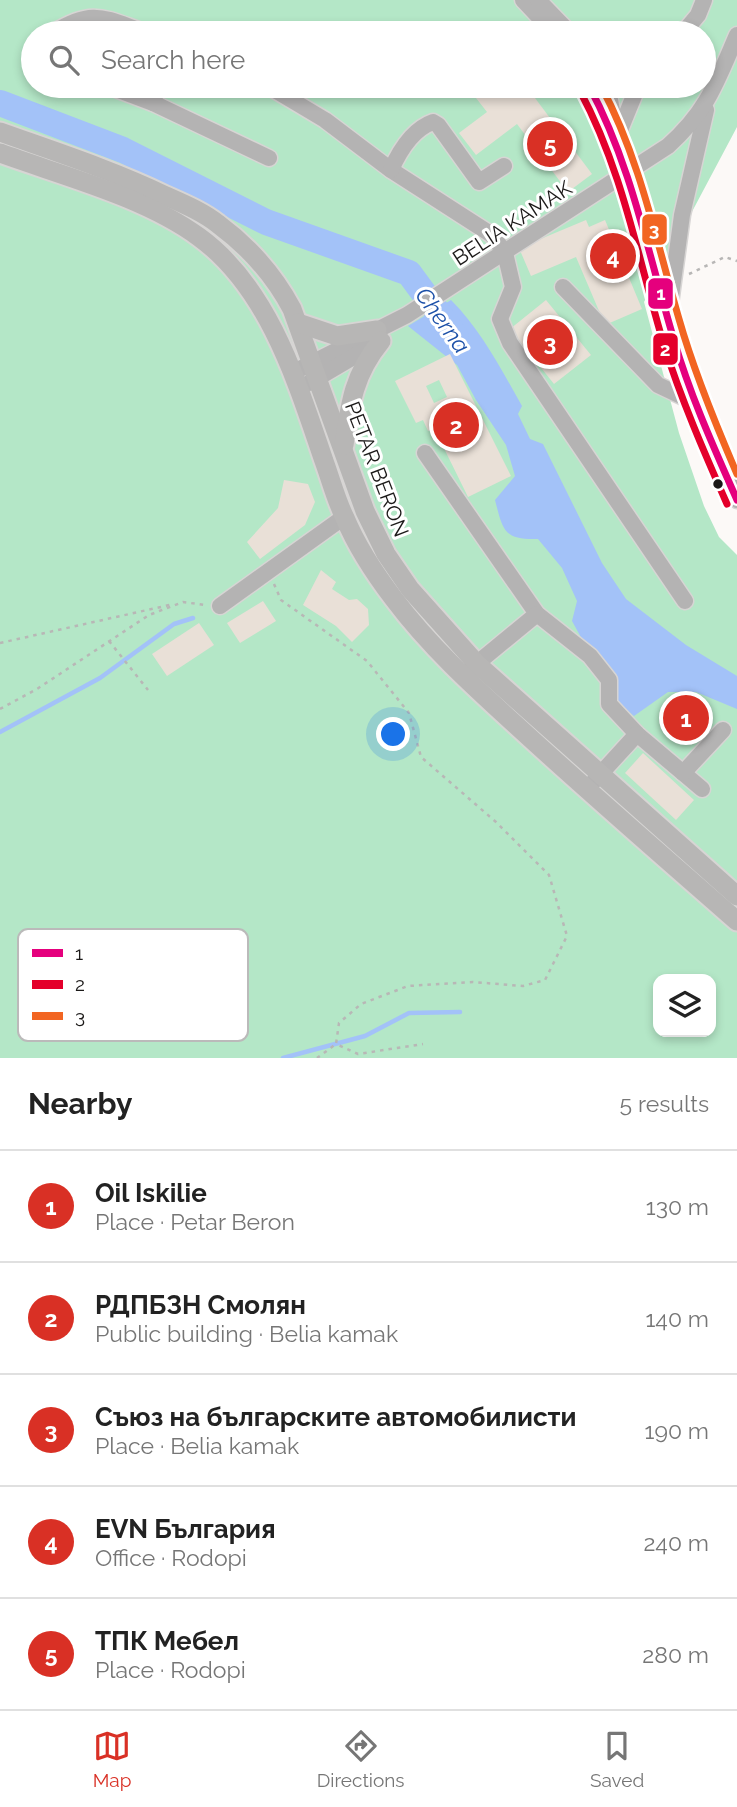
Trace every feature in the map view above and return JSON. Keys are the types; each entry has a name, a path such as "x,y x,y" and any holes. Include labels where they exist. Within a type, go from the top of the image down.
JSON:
{"main road":[{"name":"PETAR BERON","path":"0,132 138,182 216,222 246,248 274,278 298,323 365,511 398,573 470,670 586,789 737,921"},
{"name":"PETAR BERON","path":"0,153 116,195 177,223 204,241 225,260 247,288 276,337 296,380 344,517 368,560 427,640 470,670 600,775 737,896"},
{"path":"298,323 337,336 379,335 356,380 344,449"}],"street":[{"path":"523,0 543,21"},
{"path":"538,0 558,21"},
{"path":"694,21 704,0"},
{"path":"73,21 100,17 112,21"},
{"name":"BELIA KAMAK","path":"716,84 737,35"},
{"path":"140,98 269,158"},
{"path":"153,103 154,98"},
{"path":"288,98 325,120 391,170 492,235 505,253 513,287 500,319 510,343 685,601"},
{"path":"601,98 618,143 668,323 694,402 737,500"},
{"path":"618,143 633,98"},
{"path":"668,323 682,215 709,100"},
{"name":"BELIA KAMAK","path":"296,380 379,335 668,146 690,127 709,100"},
{"path":"391,170 399,151 426,125 433,122 438,125 479,183 504,166"},
{"path":"563,287 658,385 694,402"},
{"path":"425,453 537,614 590,656 609,680 609,704 637,734 702,789"},
{"path":"220,607 344,517"},
{"path":"470,670 537,614"},
{"path":"682,773 723,730"},
{"path":"586,789 637,734"}],"path":[{"path":"687,275 725,257 737,261"},
{"path":"269,571 281,600 367,661 409,713 421,757 496,822 549,875 567,936 545,981 523,986 473,982 408,986 361,1004 339,1023 336,1044 317,1058"},
{"path":"0,709 37,689 149,615 183,602"},
{"path":"0,643 183,602 220,607"},
{"path":"109,641 148,690"},
{"path":"336,1044 358,1054 423,1044"}],"green space":[{"path":"0,0 737,0 737,127 644,302 679,433 704,506 719,537 737,555 737,1058 0,1058"}],"water":[{"path":"451,300 472,324 498,364 522,406 518,414 530,439 543,444 602,563 626,599 686,645 737,676 737,709 696,692 668,692 634,716 616,701 572,621 577,601 562,568 538,539 518,538 507,532 503,526 495,500 515,476 506,445 457,365 408,326"}],"building":[{"path":"476,98 535,98 592,174 568,192 517,124 476,155 459,133 487,112"},
{"path":"586,220 589,227 605,220 642,309 605,325 576,257 531,276 519,248"},
{"path":"546,300 591,355 554,384 510,329"},
{"path":"450,354 511,476 468,497 434,428 428,431 423,420 416,423 395,381","holes":["439,380 447,397 434,403 426,386"]},
{"path":"284,480 308,484 315,502 305,525 260,559 247,542 278,508"},
{"path":"321,570 336,582 332,589 349,600 357,599 368,609 369,625 352,642 336,626 303,605"},
{"path":"263,601 276,621 240,643 227,623"},
{"path":"199,623 214,645 167,676 152,654"},
{"path":"683,696 709,721 689,741 664,715"},
{"path":"643,753 694,800 676,820 625,773"}],"waterway":[{"name":"Cherna","path":"0,103 123,150 266,222 409,273 456,337"},
{"path":"0,732 100,678 174,624 193,618"},
{"path":"283,1058 365,1036 409,1013 460,1012"}],"transit line":[{"name":"2","path":"584,98 619,184 664,345 678,385 727,504"},
{"name":"1","path":"595,98 628,179 687,381 737,500"},
{"name":"3","path":"607,98 637,171 691,358 737,474"}],"place":[{"name":"ТПК Мебел","path":"550,144"},
{"name":"EVN България","path":"613,256"},
{"name":"Съюз на българските автомобилисти","path":"550,342"},
{"name":"РДПБЗН Смолян","path":"456,425"},
{"name":"Oil Iskilie","path":"686,718"}]}
